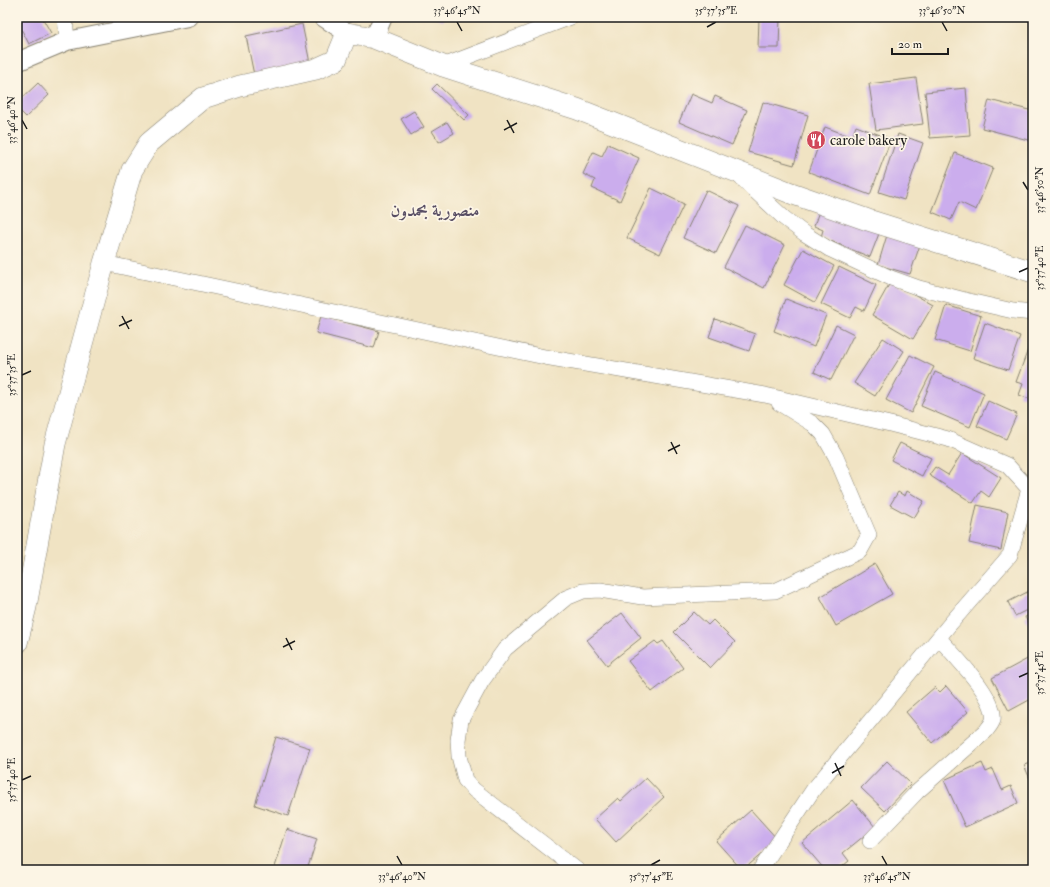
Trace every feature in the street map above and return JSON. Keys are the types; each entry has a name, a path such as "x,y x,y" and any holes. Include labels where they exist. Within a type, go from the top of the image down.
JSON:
{"main road":[{"path":"17,643 26,607 55,444 104,263 132,170 149,142 203,98 240,86 316,69 336,60 347,33 374,38 443,66 577,109 791,193 868,220 1033,272"}],"street":[{"path":"65,17 67,41"},
{"path":"17,62 67,41 188,17"},
{"path":"323,17 347,33"},
{"path":"374,38 383,17"},
{"path":"443,66 571,17"},
{"path":"733,170 784,218 805,234 836,252 891,278 919,288 1006,309 1033,313"},
{"path":"104,263 545,357 765,395 948,439 1007,465 1031,489 1010,555 938,638 813,790 760,870"},
{"path":"577,870 474,790 465,780 458,756 458,740 461,720 482,681 505,649 566,598 583,591 600,590 642,597 775,591 860,551 869,535 836,457 823,434 813,424 765,395"},
{"path":"870,841 917,792 986,731 992,722 993,714 983,690 938,638"}],"building":[{"path":"17,17 46,17 43,19 51,33 29,44 17,21"},
{"path":"432,17 444,17 443,21"},
{"path":"759,17 780,17 779,48 758,48"},
{"path":"302,24 310,63 254,75 246,36"},
{"path":"916,78 923,124 876,130 869,84"},
{"path":"38,83 49,95 26,117 17,108 17,103"},
{"path":"437,84 469,115 464,120 432,89"},
{"path":"966,88 970,135 930,138 925,92"},
{"path":"691,94 712,103 715,96 747,110 732,145 679,122"},
{"path":"989,100 1033,111 1032,141 982,128"},
{"path":"763,102 808,115 794,165 748,152"},
{"path":"414,111 424,127 411,135 401,119"},
{"path":"447,122 454,133 439,142 432,131"},
{"path":"856,126 891,139 870,195 809,172 825,127 852,137"},
{"path":"898,134 923,143 904,200 879,192"},
{"path":"608,144 639,158 620,201 592,188 595,180 583,174 593,152 602,156"},
{"path":"955,153 993,168 976,210 959,202 951,220 932,212"},
{"path":"651,188 684,204 660,254 627,238"},
{"path":"706,190 739,206 716,253 683,238"},
{"path":"820,208 880,231 870,257 821,237 823,230 814,226"},
{"path":"745,225 785,245 764,288 724,267"},
{"path":"887,235 920,245 910,274 878,265"},
{"path":"803,249 834,266 815,302 784,285"},
{"path":"839,267 876,285 864,311 856,307 850,318 821,304"},
{"path":"891,281 933,305 913,339 872,315"},
{"path":"786,299 826,315 814,347 774,331"},
{"path":"946,305 981,316 970,351 935,340"},
{"path":"321,316 379,331 374,348 316,333"},
{"path":"715,319 755,334 749,351 709,337"},
{"path":"985,323 1020,336 1008,370 973,358"},
{"path":"836,325 854,334 831,380 814,372"},
{"path":"1033,336 1032,400 1019,395 1023,384 1016,382"},
{"path":"883,338 904,351 875,396 854,383"},
{"path":"910,355 934,367 911,413 886,400"},
{"path":"935,372 984,393 970,427 921,406"},
{"path":"988,401 1017,414 1006,439 977,426"},
{"path":"900,443 931,458 922,476 891,460"},
{"path":"962,453 1001,478 989,497 981,491 973,503 929,475 935,467 948,475"},
{"path":"907,491 924,501 914,518 890,505 898,492 905,496"},
{"path":"977,505 1008,512 1001,550 969,543"},
{"path":"875,564 892,594 836,626 820,597"},
{"path":"1033,589 1033,607 1015,616 1008,602"},
{"path":"694,612 708,625 713,620 735,642 710,668 674,632"},
{"path":"622,613 641,638 607,665 587,640"},
{"path":"1033,613 1033,633 1025,617"},
{"path":"655,641 658,644 663,641 683,668 652,692 628,661"},
{"path":"1033,656 1033,698 1009,711 992,678"},
{"path":"946,686 968,712 932,743 906,712 935,687 940,692"},
{"path":"276,737 310,748 288,816 255,805"},
{"path":"887,761 911,784 885,811 861,788"},
{"path":"1033,762 1033,786 1024,765"},
{"path":"982,763 986,772 993,769 1002,790 1011,786 1018,803 965,827 944,780"},
{"path":"646,778 664,797 616,842 595,819 618,798 621,801"},
{"path":"853,800 875,827 843,853 849,861 838,870 825,870 802,843"},
{"path":"751,810 778,840 742,870 716,841"},
{"path":"287,829 317,839 307,870 274,870"}],"place":[{"name":"carole bakery","path":"816,140"}],"district":[{"name":"منصورية بحمدون","path":"435,210"}]}
